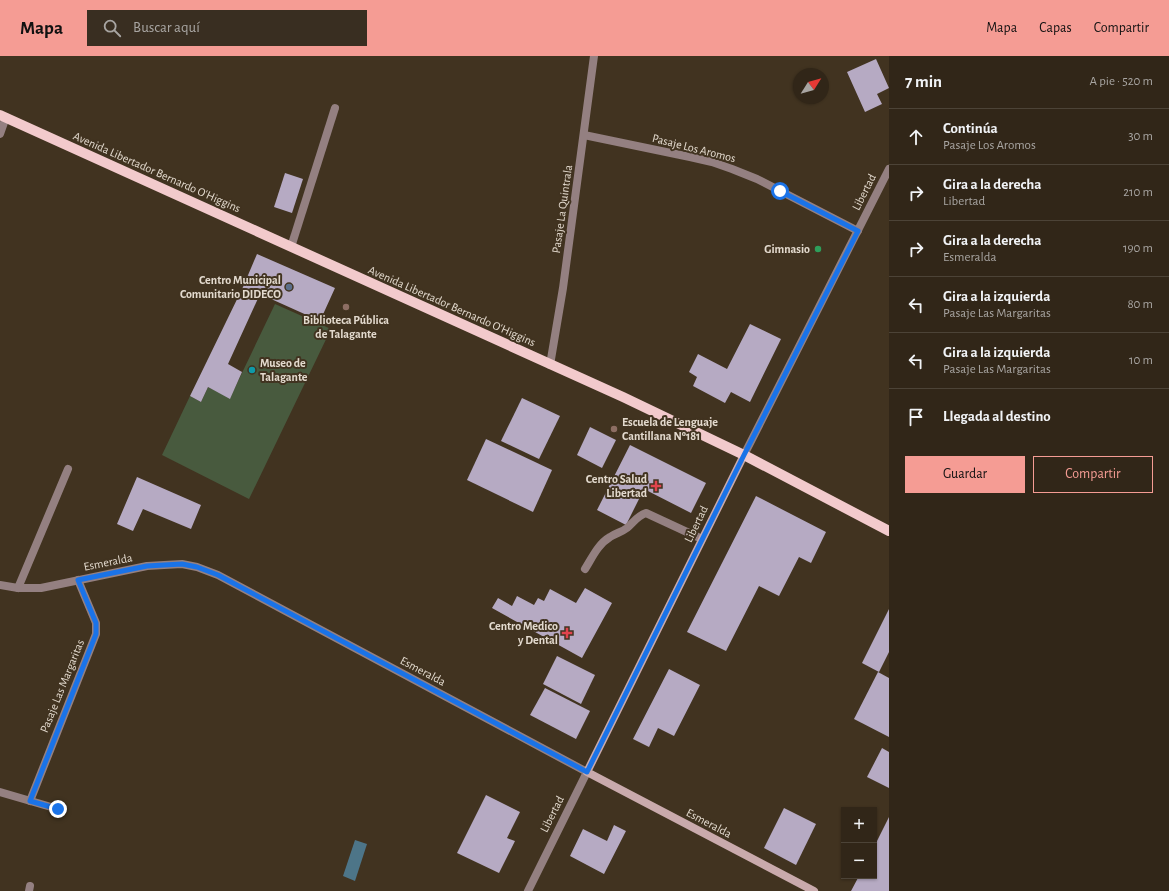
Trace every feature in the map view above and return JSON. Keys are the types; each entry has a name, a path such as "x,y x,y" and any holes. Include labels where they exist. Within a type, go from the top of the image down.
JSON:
{"main road":[{"name":"Avenida Libertador Bernardo O'Higgins","path":"3,116 623,397 744,455 889,531"},
{"name":"Libertad","path":"587,772 744,455"},
{"name":"Esmeralda","path":"587,772 814,891"}],"street":[{"name":"Pasaje La Quintrala","path":"550,365 563,288 594,56"},
{"path":"291,247 335,108"},
{"path":"0,134 3,116"},
{"name":"Pasaje Los Aromos","path":"584,135 712,162 732,169 757,179 858,231"},
{"name":"Libertad","path":"744,455 889,169"},
{"path":"18,588 68,469"},
{"path":"585,569 598,548 610,537 622,532 633,524 639,516 646,513 702,539"},
{"name":"Esmeralda","path":"0,585 18,588 41,588 153,566 182,564 197,567 218,575 587,772"},
{"name":"Pasaje Las Margaritas","path":"30,801 96,634 96,623 78,580"},
{"name":"Libertad","path":"528,891 587,772"},
{"path":"0,792 58,809"}],"green space":[{"path":"275,304 331,329 249,499 162,455 190,396 201,402 208,387 230,398"}],"water":[{"path":"355,840 367,844 355,881 343,876"}],"building":[{"path":"876,59 889,88 877,94 882,104 865,112 847,72"},
{"path":"285,173 303,179 292,213 274,207"},
{"path":"257,254 335,288 320,321 260,294 228,364 242,372 230,399 208,387 201,402 190,396 243,287"},
{"path":"750,324 781,339 750,402 731,392 725,403 693,386 697,377 689,372 698,354 727,369"},
{"path":"522,398 560,416 539,459 501,441"},
{"path":"590,427 616,440 602,468 577,455"},
{"path":"486,439 552,470 533,512 467,480"},
{"name":"Centro Salud Libertad","path":"630,445 706,483 691,513 644,489 626,525 597,510"},
{"path":"137,477 201,505 191,529 143,509 133,531 117,524"},
{"path":"756,496 826,532 811,563 799,557 779,596 759,586 726,651 687,632"},
{"name":"Centro Medico y Dental","path":"585,588 612,603 582,658 492,608 498,598 512,606 517,596 534,605 538,598 544,601 550,589 576,603"},
{"path":"889,609 889,652 879,672 862,663"},
{"path":"557,656 595,675 581,704 543,684"},
{"path":"669,669 700,685 674,736 658,728 649,747 633,739"},
{"path":"878,672 889,678 889,737 854,719"},
{"path":"545,688 590,711 576,739 530,715"},
{"path":"882,748 889,752 889,788 867,777"},
{"path":"486,795 520,812 507,838 515,841 499,873 457,853"},
{"path":"784,808 816,824 796,865 764,848"},
{"path":"889,817 889,891 851,891 857,879 877,879 877,841"},
{"path":"614,825 626,831 604,874 570,856 583,829 607,841"}],"place":[{"name":"Gimnasio","path":"818,249"},
{"name":"Centro Municipal Comunitario DIDECO","path":"289,287"},
{"name":"Biblioteca Pública de Talagante","path":"346,307"},
{"name":"Museo de Talagante","path":"252,370"},
{"name":"Escuela de Lenguaje Cantillana Nº181","path":"614,429"},
{"name":"Centro Salud Libertad","path":"656,486"},
{"name":"Centro Medico y Dental","path":"567,633"}],"route":[{"path":"58,809 30,801 96,634 96,623 78,580 147,566 182,564 197,567 218,575 587,772 744,455 858,231 780,191"}]}
